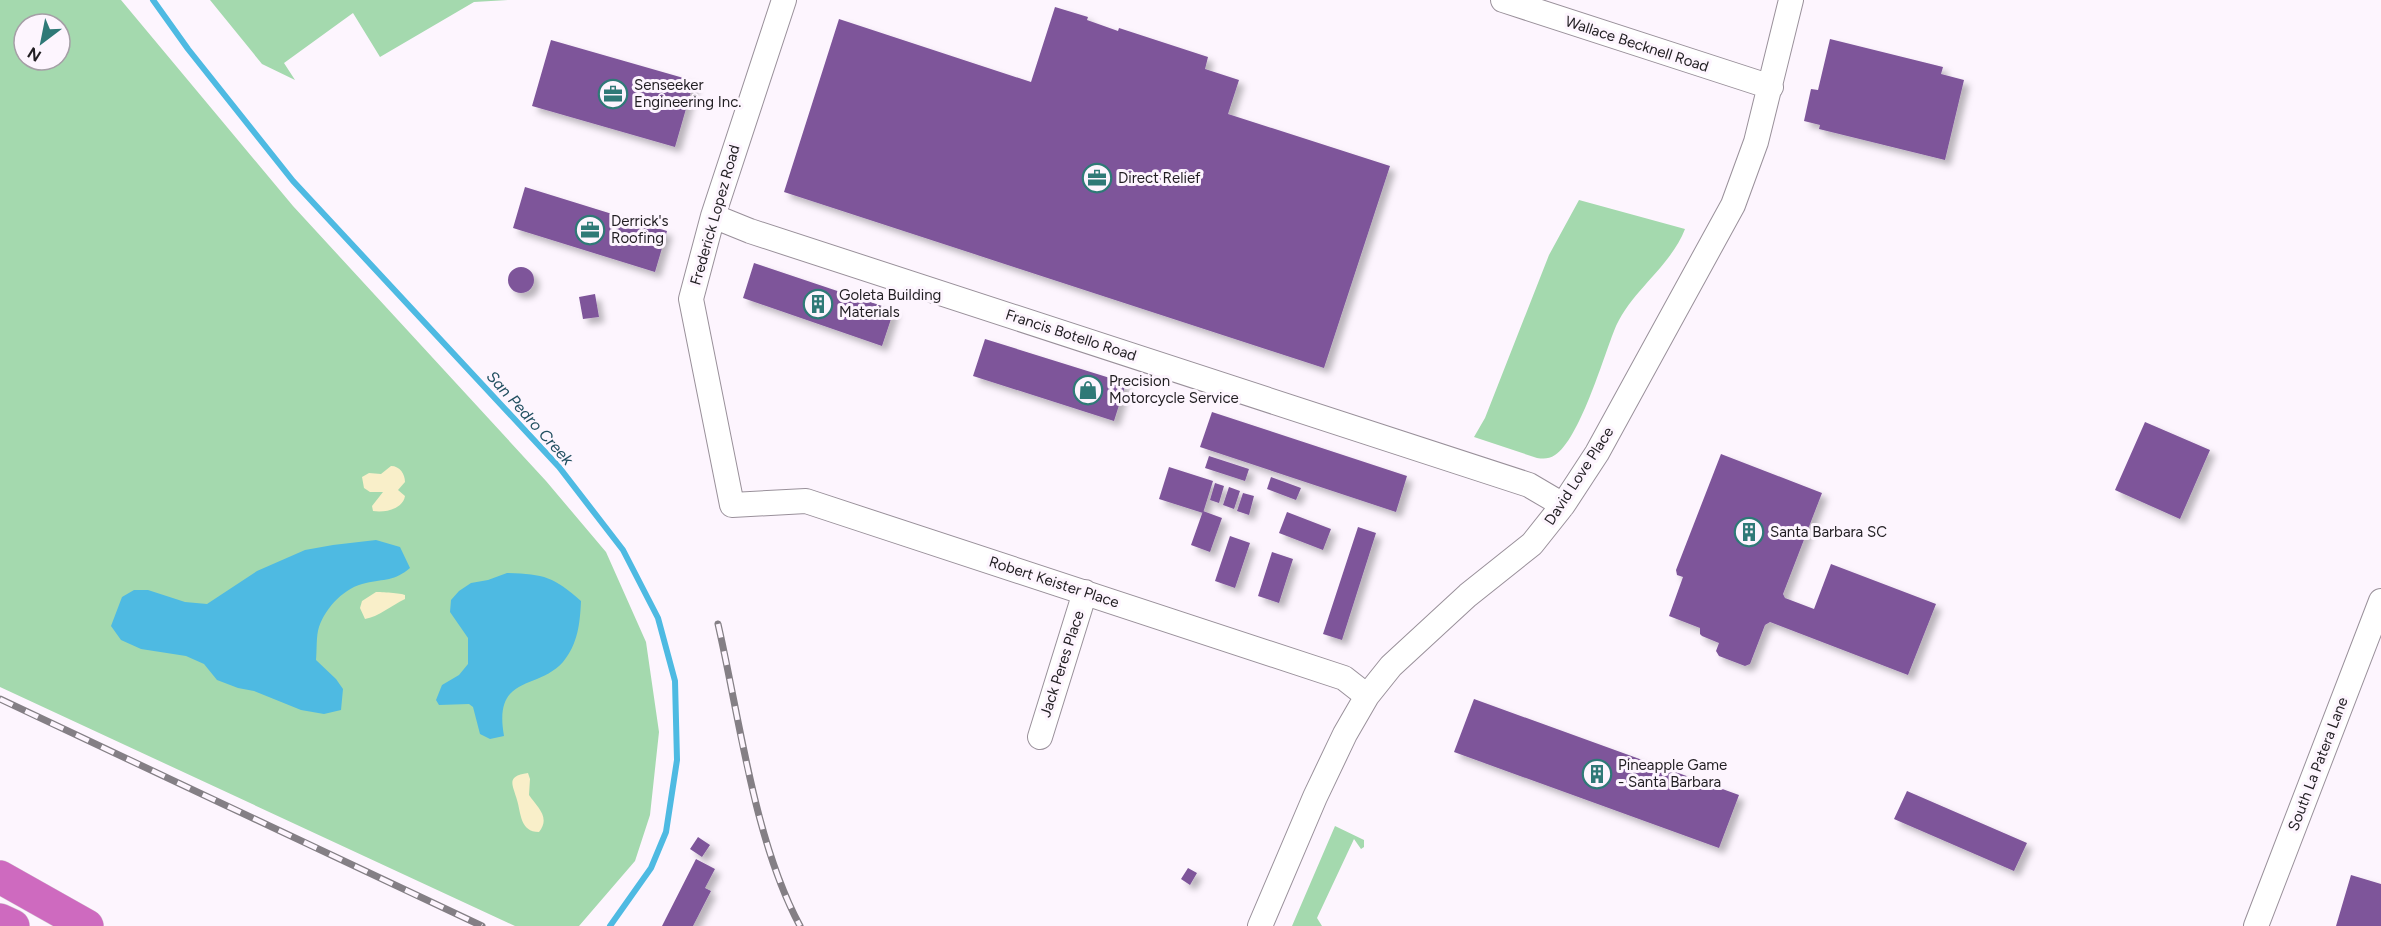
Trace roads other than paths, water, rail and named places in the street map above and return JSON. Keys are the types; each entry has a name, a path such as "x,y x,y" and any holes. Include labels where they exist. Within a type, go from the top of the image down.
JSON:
{"highway":[{"path":"0,877 87,926"},
{"path":"0,920 13,926"}],"street":[{"name":"Frederick Lopez Road","path":"732,505 691,299 713,216 784,0"},
{"name":"Wallace Becknell Road","path":"1503,0 1771,87"},
{"name":"David Love Place","path":"1260,926 1325,776 1345,734 1367,696 1391,666 1450,611 1532,544 1563,505 1597,453 1733,206 1756,142 1791,0"},
{"name":"Francis Botello Road","path":"713,216 743,228 1529,484 1563,505"},
{"name":"Robert Keister Place","path":"732,505 806,501 1344,678 1367,696"},
{"name":"Jack Peres Place","path":"1040,737 1085,592"},
{"name":"South La Patera Lane","path":"2256,926 2381,601"}],"water":[{"path":"376,540 400,547 410,568 394,577 358,585 344,593 331,605 322,620 317,635 316,660 343,689 341,710 324,714 301,710 254,691 238,688 217,680 204,664 186,656 141,649 121,640 111,626 122,597 134,590 148,590 185,602 207,604 257,571 305,550"},
{"path":"507,573 530,574 555,582 581,601 580,617 575,641 563,662 553,671 511,693 505,702 502,716 504,736 490,739 480,734 473,707 469,704 439,705 436,700 442,685 459,675 468,664 468,638 450,612 451,600 471,583"}],"waterway":[{"name":"San Pedro Creek","path":"153,0 188,49 293,181 559,467 623,550 658,618 675,681 677,760 666,832 651,868 610,926"}],"railway":[{"path":"718,624 760,818 784,892 800,926"},
{"path":"0,699 482,926"}],"place":[{"name":"Senseeker Engineering Inc.","path":"613,94"},
{"name":"Direct Relief","path":"1097,178"},
{"name":"Derrick's Roofing","path":"590,230"},
{"name":"Goleta Building Materials","path":"818,304"},
{"name":"Precision Motorcycle Service","path":"1088,390"},
{"name":"Santa Barbara SC","path":"1749,532"},
{"name":"Pineapple Game - Santa Barbara","path":"1597,774"}]}
